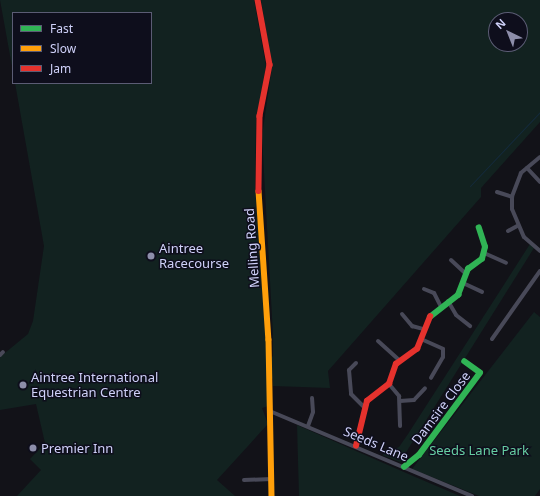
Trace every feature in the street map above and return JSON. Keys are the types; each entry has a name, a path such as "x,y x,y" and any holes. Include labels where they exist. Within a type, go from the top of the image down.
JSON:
{"street":[{"name":"Melling Road","path":"258,0 270,65 260,116 258,177 272,412 272,496"},
{"path":"540,157 526,168 516,183 512,196 517,226 540,251"},
{"path":"526,168 540,182"},
{"path":"497,192 512,196"},
{"path":"508,231 517,226"},
{"path":"479,228 484,253"},
{"path":"484,253 506,263"},
{"path":"364,407 389,384 399,360 412,353 421,339 423,329 440,305 458,295 466,274 484,253"},
{"path":"451,260 466,274"},
{"path":"492,339 540,271"},
{"path":"463,283 482,292"},
{"path":"424,289 434,293 440,305"},
{"path":"448,301 456,316 470,326"},
{"path":"402,314 412,326 423,329"},
{"path":"421,339 438,344 443,353 431,378"},
{"path":"378,341 399,360"},
{"name":"Damsire Close","path":"404,467 419,455 480,373 465,362"},
{"path":"356,363 350,370 350,394 364,407 365,416 356,446"},
{"path":"389,384 398,392 400,401 398,417 400,426"},
{"path":"400,401 414,400 425,388"},
{"path":"308,426 312,398"},
{"path":"306,406 312,405"},
{"name":"Seeds Lane","path":"272,412 472,496"},
{"path":"244,480 272,479"}],"green space":[{"path":"0,0 254,0 266,66 256,122 255,187 267,361 273,356 273,335 262,136 272,67 261,0 540,0 540,122 481,188 481,197 328,371 330,388 273,386 273,378 267,384 268,406 262,408 268,424 217,480 235,496 17,496 41,470 30,459 45,443 36,404 0,410 0,357 28,334 33,321 44,246 15,84 152,84 152,12 12,12 12,66"},
{"path":"530,244 534,248 400,462 382,455 399,447"},
{"name":"Seeds Lane Park","path":"534,312 540,317 540,489 535,496 479,496 412,469"},
{"path":"297,425 413,476 460,496 299,496"}],"waterway":[{"path":"470,186 540,112"}],"traffic: fast":[{"path":"430,317 458,295 468,269 482,259 485,247 479,228"},
{"path":"404,467 419,455 480,373 465,362"}],"traffic: slow":[{"path":"259,191 269,340 272,496"}],"traffic: jam":[{"path":"258,0 270,65 260,116 259,191"},
{"path":"356,446 367,401 389,384 396,364 417,349 430,317"}],"place":[{"name":"Aintree Racecourse","path":"151,256"},
{"name":"Aintree International Equestrian Centre","path":"23,385"},
{"name":"Premier Inn","path":"33,448"}]}
